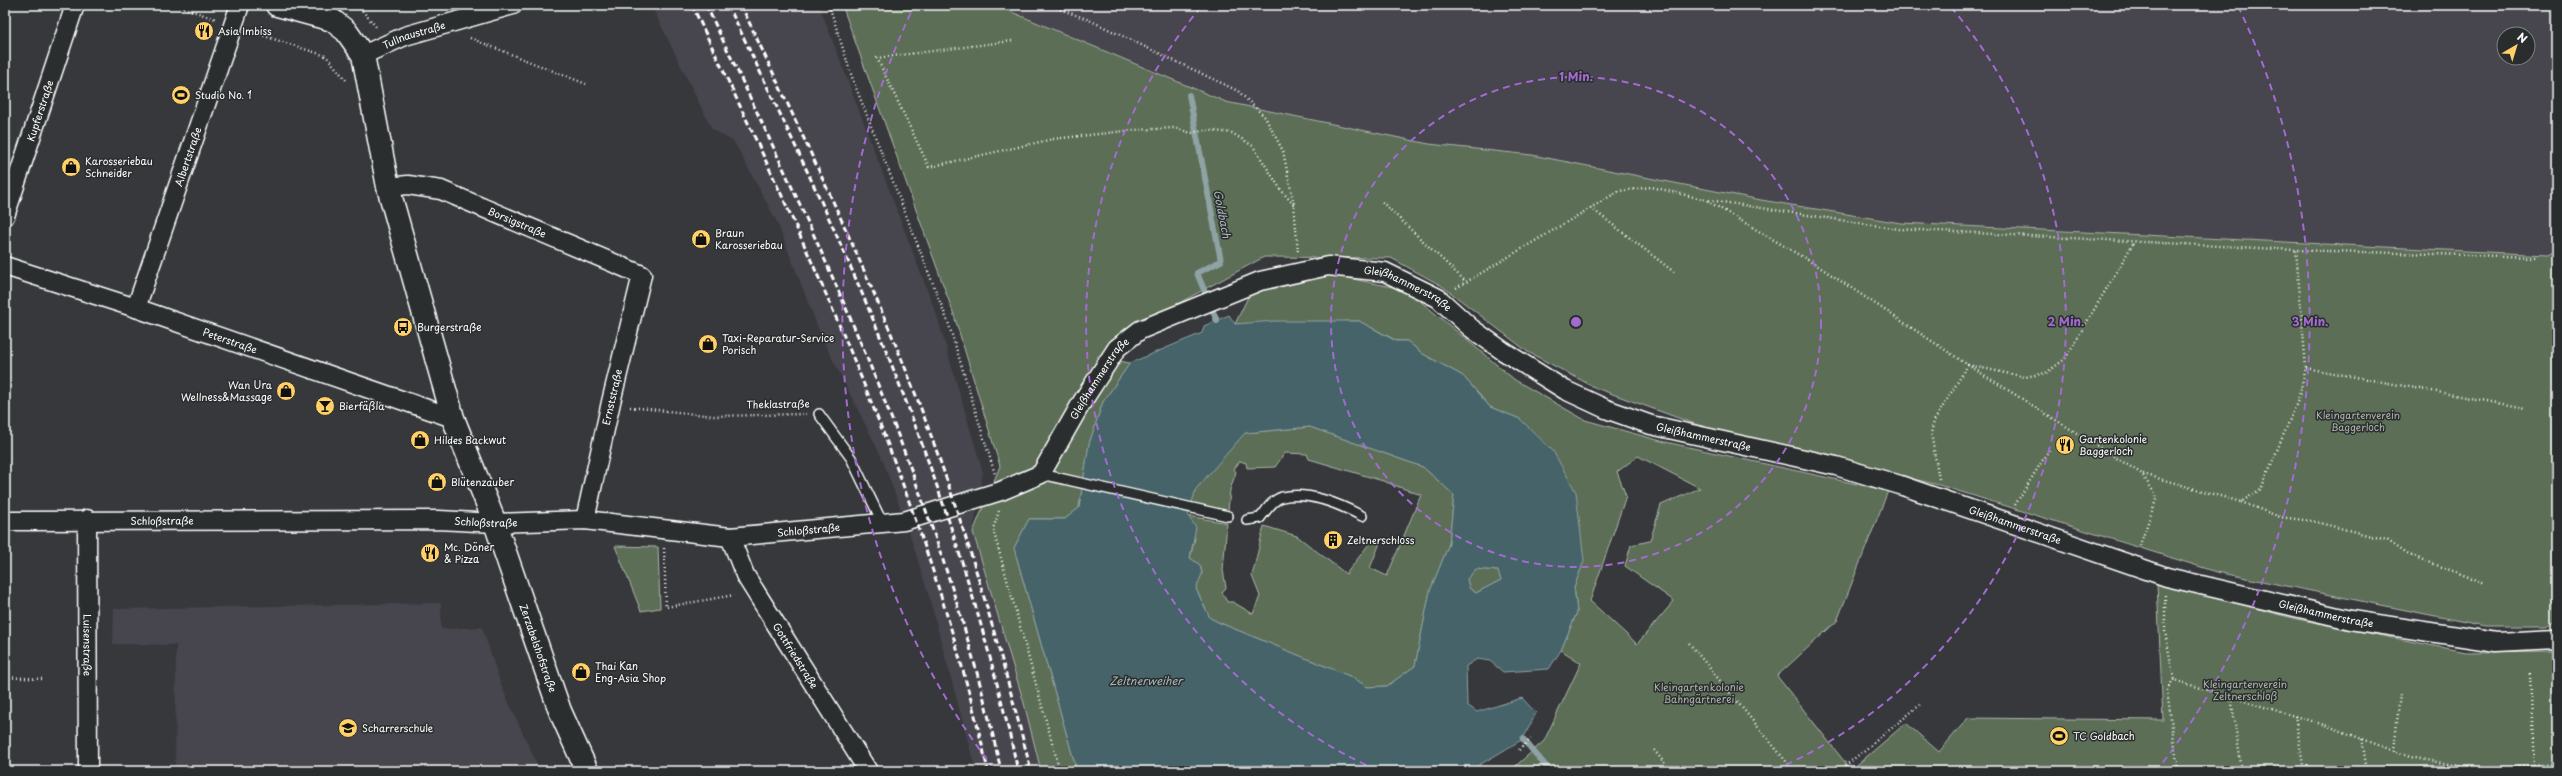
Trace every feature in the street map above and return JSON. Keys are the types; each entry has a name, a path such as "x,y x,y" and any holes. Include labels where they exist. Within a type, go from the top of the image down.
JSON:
{"street":[{"name":"Kupferstraße","path":"5,216 75,5"},
{"name":"Albertstraße","path":"136,308 240,5"},
{"path":"277,5 319,10 346,31 363,55 388,186 453,418 495,523"},
{"name":"Tullnaustraße","path":"363,55 413,33 513,5"},
{"name":"Borsigstraße","path":"388,186 408,185 441,190 642,274"},
{"name":"Peterstraße","path":"5,266 136,308 453,418"},
{"name":"Gleißhammerstraße","path":"1042,474 1082,402 1117,348 1140,330 1260,281 1304,270 1328,266 1385,272 1438,298 1503,351 1565,390 1606,408 1651,425 1836,466 1935,497 2166,577 2351,620 2496,642 2557,639"},
{"name":"Ernststraße","path":"585,520 611,402 642,274"},
{"path":"1001,491 1042,474"},
{"name":"Schloßstraße","path":"5,521 87,519 431,520 495,523 585,520 730,537 904,521 1001,491"},
{"name":"Luisenstraße","path":"87,519 88,771"},
{"name":"Zerzabelshofstraße","path":"495,523 560,711 587,771"},
{"name":"Gottfriedstraße","path":"730,537 745,575 868,771"}],"lane":[{"name":"Theklastraße","path":"819,414 851,458 883,524"},
{"path":"1042,474 1189,509 1228,516"},
{"path":"1247,520 1260,518 1271,504 1281,497 1303,497 1332,501 1362,516"}],"path":[{"path":"176,5 233,26 326,56 348,83"},
{"path":"829,5 853,80 948,322 1001,491 1003,498 993,529 1060,771"},
{"path":"1049,5 1089,20 1238,91 1265,117 1283,151 1294,205 1298,252 1304,270"},
{"path":"467,37 586,84"},
{"path":"1012,41 877,58 929,168 1053,139 1175,128 1191,133 1206,130 1232,134 1253,146 1281,190 1294,205"},
{"path":"1438,298 1619,191 1652,187 1706,200 1899,229 2296,250 2536,257"},
{"path":"1706,200 1818,266 1968,365 2142,474 2241,502 2280,517 2312,521 2387,540 2407,554 2485,583"},
{"path":"1382,202 1466,282"},
{"path":"1591,208 1674,272"},
{"path":"1968,365 2024,377 2046,373 2065,359 2134,242"},
{"path":"2241,502 2261,489 2298,400 2306,368 2296,250"},
{"path":"1935,497 1940,474 1933,450 1931,433 1934,421 1968,365"},
{"path":"2306,368 2525,408"},
{"name":"Theklastraße","path":"611,402 630,407 714,416 819,414"},
{"path":"2016,504 2049,450"},
{"path":"2132,565 2158,497 2142,474"},
{"path":"663,529 666,608 755,591"},
{"path":"2166,577 2165,631 2174,680 2167,690 2178,771"},
{"path":"1689,643 1794,771"},
{"path":"2530,673 2534,767"},
{"path":"5,678 42,679"},
{"path":"2174,680 2295,716 2410,757 2481,771 2539,767 2557,764"},
{"path":"2394,751 2400,694"},
{"path":"2231,697 2242,771"},
{"path":"1840,771 1920,705"},
{"path":"2295,716 2304,771"},
{"path":"1519,750 1531,739"},
{"path":"2362,739 2367,771"},
{"path":"1654,750 1671,771"},
{"path":"2539,767 2540,771"}],"shaded area":[{"path":"651,5 819,5 937,316 983,473 973,532 1024,703 1041,771 976,771 928,593 909,532 881,456 822,338 777,222 734,142 712,129"},
{"path":"995,5 2557,5 2557,249 2547,255 1901,223 1761,200 1532,155 1429,144 1226,102"},
{"name":"Scharrerschule","path":"441,603 441,629 482,627 501,685 540,771 175,771 176,645 113,644 114,609"}],"green space":[{"name":"Kleingartenverein Baggerloch","path":"842,5 995,5 1226,102 1429,144 1532,155 1761,200 1901,223 2547,255 2557,249 2557,620 2547,626 2485,626 2217,572 1939,485 1725,435 1596,388 1528,352 1442,286 1391,258 1264,257 1155,316 1097,357 1130,363 1103,402 1089,444 1079,508 1065,519 1029,519 1014,548 1077,771 1041,771 1024,703 973,532 1000,466 953,312"},
{"path":"1328,274 1407,290 1515,380 1585,420 1661,441 1888,491 1837,621 1777,676 1851,770 1906,723 1939,752 1968,718 2163,720 2157,583 2297,619 2465,652 2557,651 2557,771 1510,771 1544,741 1581,663 1561,650 1577,612 1574,587 1584,561 1520,419 1490,407 1463,376 1423,354 1407,341 1397,341 1359,321 1235,324 1250,293","holes":["1638,456 1700,488 1661,505 1650,541 1631,545 1625,566 1674,601 1637,644 1590,601 1626,496 1617,472"]},
{"path":"1310,427 1423,467 1454,495 1449,544 1430,591 1415,666 1387,686 1367,687 1354,678 1210,618 1196,589 1202,573 1200,565 1190,558 1195,538 1188,516 1227,523 1223,570 1226,588 1222,592 1227,602 1233,602 1253,614 1260,596 1252,576 1264,526 1297,536 1346,574 1369,544 1370,539 1380,543 1370,568 1387,576 1421,495 1383,481 1309,459 1307,454 1285,453 1275,467 1247,468 1246,463 1240,461 1234,469 1236,472 1230,490 1228,511 1191,503 1196,489 1244,433"},
{"path":"615,546 658,547 660,608 641,611"},
{"path":"1476,569 1498,571 1501,580 1476,593 1469,588 1467,579"}],"water":[{"name":"Zeltnerweiher","path":"1229,315 1235,324 1275,321 1359,321 1396,341 1407,341 1423,354 1463,376 1490,407 1520,419 1553,451 1576,492 1584,561 1574,587 1577,612 1561,650 1549,669 1503,672 1490,661 1477,659 1466,666 1467,705 1477,712 1522,698 1536,713 1523,739 1469,771 1077,771 1014,548 1029,519 1065,519 1079,508 1089,444 1103,402 1130,363 1202,333 1204,326","holes":["1310,427 1423,467 1454,495 1449,544 1430,591 1415,666 1387,686 1367,687 1354,678 1210,618 1196,589 1202,574 1200,565 1190,558 1196,527 1188,516 1196,489 1245,433","1476,569 1498,571 1501,580 1476,593 1469,588 1467,579"]}],"waterway":[{"name":"Goldbach","path":"1189,95 1221,261 1197,273 1217,321"},
{"name":"Goldbach","path":"1523,739 1550,771"}],"railway":[{"path":"692,5 780,191 822,285 900,476 933,573 963,671 988,771"},
{"path":"706,5 794,191 836,285 876,380 913,476 947,573 977,671 1001,771"},
{"path":"728,5 828,217 866,303 905,398 943,502 960,556 991,663 1018,771"},
{"path":"741,5 847,232 887,324 925,419 943,468 975,568 1031,771"}],"place":[{"name":"Asia Imbiss","path":"204,31"},
{"name":"Studio No. 1","path":"181,95"},
{"name":"Karosseriebau Schneider","path":"71,167"},
{"name":"Braun Karosseriebau","path":"701,239"},
{"name":"Burgerstraße","path":"403,327"},
{"name":"Taxi-Reparatur-Service Porisch","path":"708,344"},
{"name":"Wan Ura Wellness&Massage","path":"286,391"},
{"name":"Bierfäßla","path":"325,406"},
{"name":"Hildes Backwut","path":"420,440"},
{"name":"Gartenkolonie Baggerloch","path":"2065,445"},
{"name":"Blütenzauber","path":"437,482"},
{"name":"Zeltnerschloss","path":"1333,540"},
{"name":"Mc. Döner & Pizza","path":"430,553"},
{"name":"Thai Kan Eng-Asia Shop","path":"581,672"},
{"name":"Scharrerschule","path":"348,728"},
{"name":"TC Goldbach","path":"2059,736"}],"park label":[{"name":"Kleingartenverein Zeltnerschloß","path":"2245,690"},
{"name":"Kleingartenkolonie Bahngärtnerei","path":"1699,692"}]}
